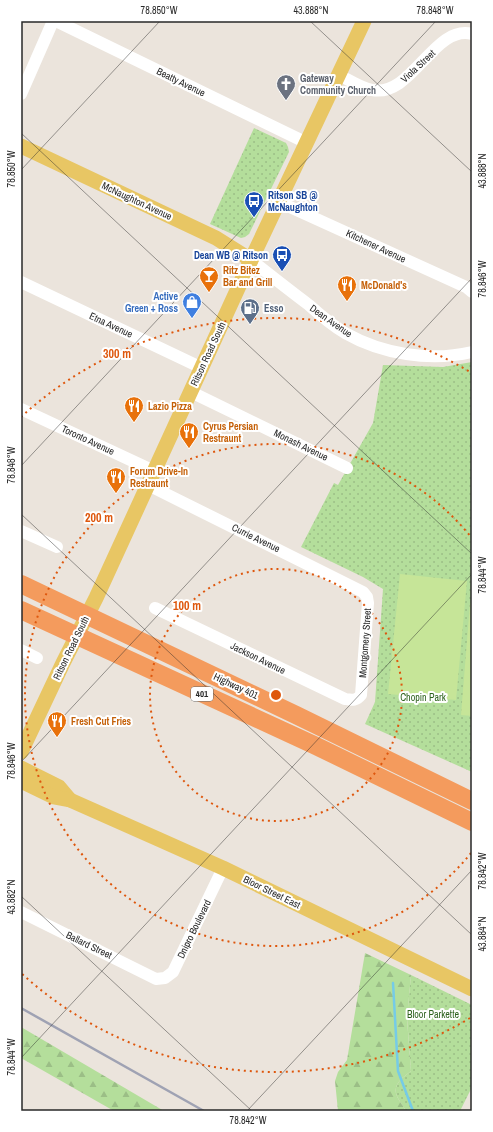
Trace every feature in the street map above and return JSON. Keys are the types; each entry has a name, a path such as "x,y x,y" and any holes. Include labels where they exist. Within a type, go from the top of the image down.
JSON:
{"highway":[{"path":"21,572 28,575 71,608"},
{"name":"Highway 401","path":"21,584 472,801"},
{"name":"401","path":"21,611 314,745 472,822"}],"main road":[{"name":"Ritson Road South","path":"21,752 63,663 96,598 251,260 364,21"},
{"name":"McNaughton Avenue","path":"21,146 201,231 237,250 251,260"},
{"name":"Bloor Street East","path":"21,768 59,786 70,800"},
{"name":"Bloor Street East","path":"21,781 54,797 70,800 223,868 472,989"}],"street":[{"path":"21,94 54,21"},
{"name":"Beatty Avenue","path":"54,21 307,143"},
{"name":"Viola Street","path":"339,75 372,90 381,91 391,88 402,82 446,39 460,33 472,34"},
{"name":"Kitchener Avenue","path":"279,202 466,287 472,292"},
{"name":"Dean Avenue","path":"251,260 336,327 370,345 398,352 430,356 460,355 472,352"},
{"name":"Etna Avenue","path":"21,282 202,368"},
{"name":"Monash Avenue","path":"191,392 347,468"},
{"name":"Toronto Avenue","path":"21,408 154,471"},
{"name":"Currie Avenue","path":"148,485 363,592"},
{"path":"21,531 56,547"},
{"name":"Montgomery Street","path":"361,695 368,603 367,597 363,592"},
{"name":"Jackson Avenue","path":"155,608 345,699 354,701 361,695"},
{"path":"21,650 37,658"},
{"name":"Dnipro Boulevard","path":"156,979 165,978 173,972 223,868"},
{"name":"Ballard Street","path":"21,912 156,979"}],"green space":[{"path":"254,128 286,143 289,152 249,234 241,238 210,224"},
{"name":"Chopin Park","path":"472,362 472,772 365,724 375,702 383,589 363,577 301,547 334,483 338,485 373,423 383,365 443,367"},
{"path":"400,574 467,581 456,700 388,694"},
{"path":"470,603 472,603 472,716 461,715"},
{"path":"365,953 411,975 407,1019 411,1071 400,1080 396,1087 399,1100 406,1111 338,1111 335,1081 338,1072 347,1060"},
{"name":"Bloor Parkette","path":"411,975 472,1005 472,1087 460,1111 406,1111 397,1095 396,1087 398,1083 411,1071 407,1018"},
{"path":"21,1027 164,1111 114,1111 21,1058"}],"waterway":[{"path":"393,983 398,1071 413,1111"}],"railway":[{"path":"21,1008 204,1111"}],"place":[{"name":"Gateway Community Church","path":"286,101"},
{"name":"Ritson SB @ McNaughton","path":"254,218"},
{"name":"Dean WB @ Ritson","path":"282,272"},
{"name":"Ritz Bitez Bar and Grill","path":"209,293"},
{"name":"McDonald's","path":"347,302"},
{"name":"Active Green + Ross","path":"192,319"},
{"name":"Esso","path":"250,325"},
{"name":"Lazio Pizza","path":"134,423"},
{"name":"Cyrus Persian Restraunt","path":"189,449"},
{"name":"Forum Drive-In Restraunt","path":"116,494"},
{"name":"Fresh Cut Fries","path":"57,738"}]}
